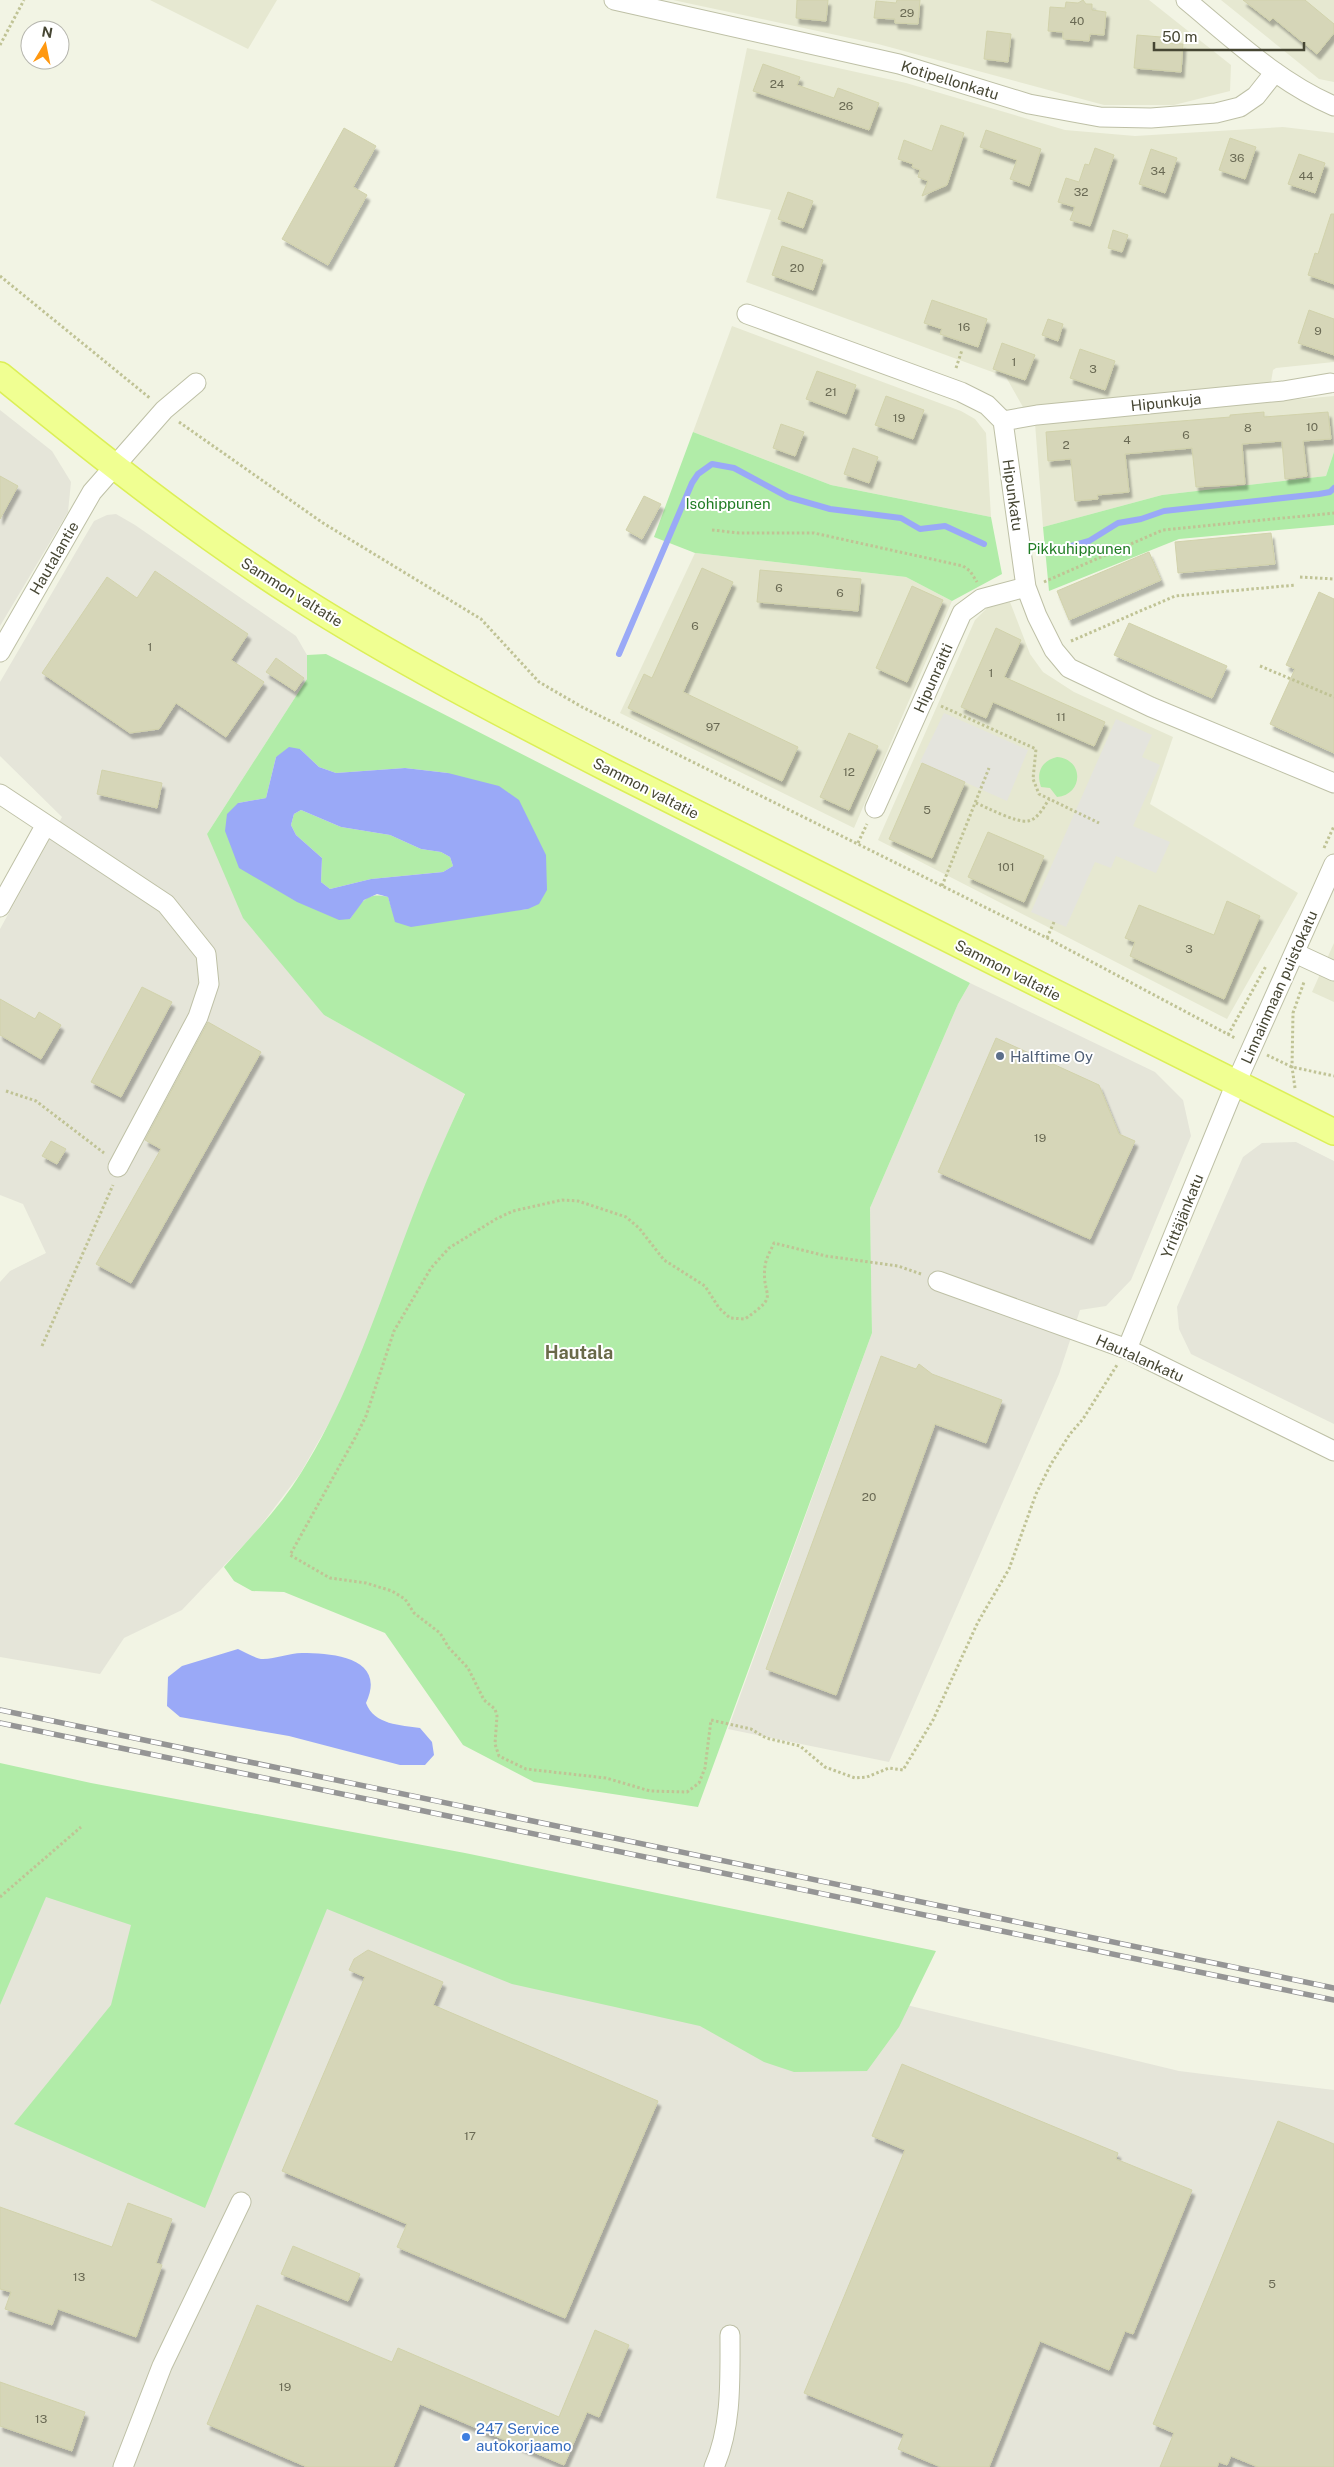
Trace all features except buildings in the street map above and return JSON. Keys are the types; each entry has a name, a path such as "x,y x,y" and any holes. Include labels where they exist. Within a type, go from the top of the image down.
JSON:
{"main road":[{"name":"Sammon valtatie","path":"0,375 112,467 203,534 293,595 493,710 1334,1132"}],"street":[{"name":"Kotipellonkatu","path":"614,0 899,64 1029,104 1100,117 1151,118 1216,113 1240,107 1256,96 1275,72"},
{"path":"1186,0 1275,72 1306,92 1334,106"},
{"path":"747,314 961,392 986,405 1003,421"},
{"name":"Hautalantie","path":"0,652 92,492 164,410 196,382"},
{"name":"Hipunkuja","path":"1003,421 1037,414 1283,391 1330,383"},
{"name":"Hipunkatu","path":"1003,421 1026,587 1037,616 1054,650 1069,668 1151,707 1334,783"},
{"name":"Hipunraitti","path":"875,808 962,613 981,599 1026,587"},
{"path":"0,794 45,826 166,904 206,954 209,984 198,1017 118,1167"},
{"path":"0,907 45,826"},
{"name":"Linnainmaan puistokatu","path":"1236,1083 1334,864"},
{"path":"1295,953 1334,971"},
{"name":"Yrittäjänkatu","path":"1127,1349 1236,1083"},
{"name":"Hautalankatu","path":"938,1281 1127,1349 1334,1451"},
{"path":"123,2467 162,2366 241,2202"},
{"path":"714,2467 725,2428 730,2380 730,2335"}],"path":[{"path":"0,44 24,0"},
{"path":"0,276 164,410 228,458 323,523 481,619 539,682 582,707 1047,938 1292,1067 1334,1076"},
{"path":"956,368 962,350"},
{"path":"1026,587 1048,581 1163,530 1334,513"},
{"path":"712,530 739,533 814,533 954,564 970,571 987,597"},
{"path":"1300,578 1334,579"},
{"path":"1068,642 1175,596 1296,585"},
{"path":"1260,666 1334,697"},
{"path":"924,699 1036,749 1033,779 1039,794 1099,823"},
{"path":"942,886 989,768"},
{"path":"976,803 1019,821 1029,821 1039,814 1049,799"},
{"path":"1047,938 1054,922"},
{"path":"1292,1067 1293,1013 1312,961"},
{"path":"6,1091 36,1101 105,1154 118,1167 110,1192 42,1346"},
{"path":"938,1281 898,1266 834,1258 774,1243 765,1265 769,1295 763,1307 745,1319 737,1319 730,1318 719,1308 705,1286 664,1260 639,1228 626,1217 578,1201 562,1200 529,1207 496,1219 449,1248 439,1258 400,1318 389,1343 372,1399 356,1438 290,1555 330,1578 366,1583 392,1591 404,1599 414,1613 440,1633 449,1648 468,1668 484,1700 495,1709 497,1716 495,1744 499,1756 526,1769 606,1778 650,1791 687,1792 699,1782 704,1768 711,1720 752,1729 766,1738 800,1746 825,1768 847,1776 867,1777 889,1768 903,1770 933,1720 978,1622 1009,1568 1036,1494 1051,1464 1070,1434 1083,1420 1127,1349"},
{"path":"0,1897 81,1827"}],"shaded area":[{"path":"150,0 277,0 248,49"},
{"path":"673,0 1149,0 1231,65 1230,91 1174,105 1104,105 878,44"},
{"path":"1221,0 1334,0 1334,82 1319,79"},
{"path":"747,48 906,83 1065,130 1135,136 1283,127 1334,133 1334,362 1276,368 1273,370 1271,382 1268,385 1023,407 1006,377 746,282 771,210 716,198"},
{"path":"732,326 961,411 975,419 986,433 991,517 831,485 693,432"},
{"path":"1334,396 1334,452 1326,476 1162,495 1043,527 1035,423"},
{"path":"0,410 52,451 71,482 68,512 0,626"},
{"path":"116,514 135,525 296,636 307,655 307,679 207,834 324,1015 465,1093 427,1181 365,1347 337,1409 300,1474 256,1532 182,1610 124,1638 100,1674 0,1657 0,1282 10,1271 46,1253 23,1204 0,1195 0,929 62,817 0,756 0,682 94,521 107,515"},
{"path":"695,553 906,577 952,601 854,828 620,713"},
{"path":"1010,602 1030,654 1043,672 1074,692 1173,737 1150,804 1298,893 1227,1019 878,840 975,620 988,607"},
{"path":"944,713 1028,750 1007,801 920,762"},
{"path":"1116,719 1152,735 1142,757 1160,765 1133,826 1170,842 1156,873 1116,856 1111,868 1095,862 1066,927 1031,912"},
{"path":"1334,943 1334,1002 1312,992"},
{"path":"970,983 1155,1072 1183,1100 1191,1136 1131,1280 1106,1306 1080,1310 1059,1374 889,1762 728,1729 872,1333 870,1208 958,1004"},
{"path":"1296,1142 1334,1161 1334,1424 1191,1354 1179,1329 1177,1307 1243,1157 1262,1143"},
{"path":"0,1790 60,1800 1179,2071 1334,2090 1334,2467 0,2467"}],"green space":[{"name":"Isohippunen","path":"693,432 831,485 991,517 1002,574 952,601 906,577 695,553 654,537"},
{"name":"Pikkuhippunen","path":"1334,452 1334,525 1179,539 1049,591 1043,527 1162,495 1326,476"},
{"path":"326,654 970,983 958,1004 870,1208 872,1333 698,1807 534,1782 463,1745 385,1633 284,1592 252,1591 234,1581 224,1567 284,1498 301,1473 339,1403 370,1330 427,1180 465,1094 324,1015 243,918 207,834 307,679 307,655","holes":["300,749 319,767 336,773 405,768 448,773 528,909 396,922 388,897 374,896 361,903 350,919 238,803 266,798 276,757"]},
{"path":"1057,757 1066,759 1072,764 1076,770 1077,777 1076,784 1072,790 1066,795 1057,797 1050,788 1041,787 1039,777 1041,768 1047,761"},
{"path":"301,810 341,827 390,835 421,849 441,852 450,857 453,866 443,872 371,879 330,889 321,882 322,858 296,835 291,825 294,814"},
{"path":"0,1763 91,1783 465,1853 936,1951 899,2027 867,2071 794,2072 764,2062 700,2026 512,1984 327,1909 205,2208 14,2124 111,2005 131,1925 46,1897 0,2005"}],"water":[{"path":"289,747 300,749 319,767 336,773 405,768 448,773 499,786 519,800 546,855 547,890 539,904 528,909 411,927 395,922 388,897 377,894 364,900 350,919 339,920 297,902 239,868 225,831 227,814 238,803 266,798 276,757","holes":["301,810 341,827 390,835 421,849 441,852 450,857 453,866 443,872 371,879 330,889 321,882 322,858 296,835 291,825 294,814"]},
{"path":"238,1649 260,1659 292,1654 315,1653 328,1654 354,1661 363,1667 369,1676 371,1688 366,1703 375,1716 389,1723 420,1728 432,1742 434,1755 425,1765 400,1765 289,1736 180,1717 167,1706 168,1677 182,1666"}],"waterway":[{"path":"619,654 692,483 698,474 712,464 734,468 788,497 830,509 901,518 920,529 945,526 984,544"},
{"path":"1061,549 1089,541 1118,523 1141,519 1164,511 1319,494 1330,492 1334,488"}],"railway":[{"path":"0,1710 1334,1988"},
{"path":"0,1723 1334,2000"}],"place":[{"name":"Halftime Oy","path":"1000,1056"},
{"name":"247 Service autokorjaamo","path":"466,2437"}],"district":[{"name":"Hautala","path":"579,1352"}]}
